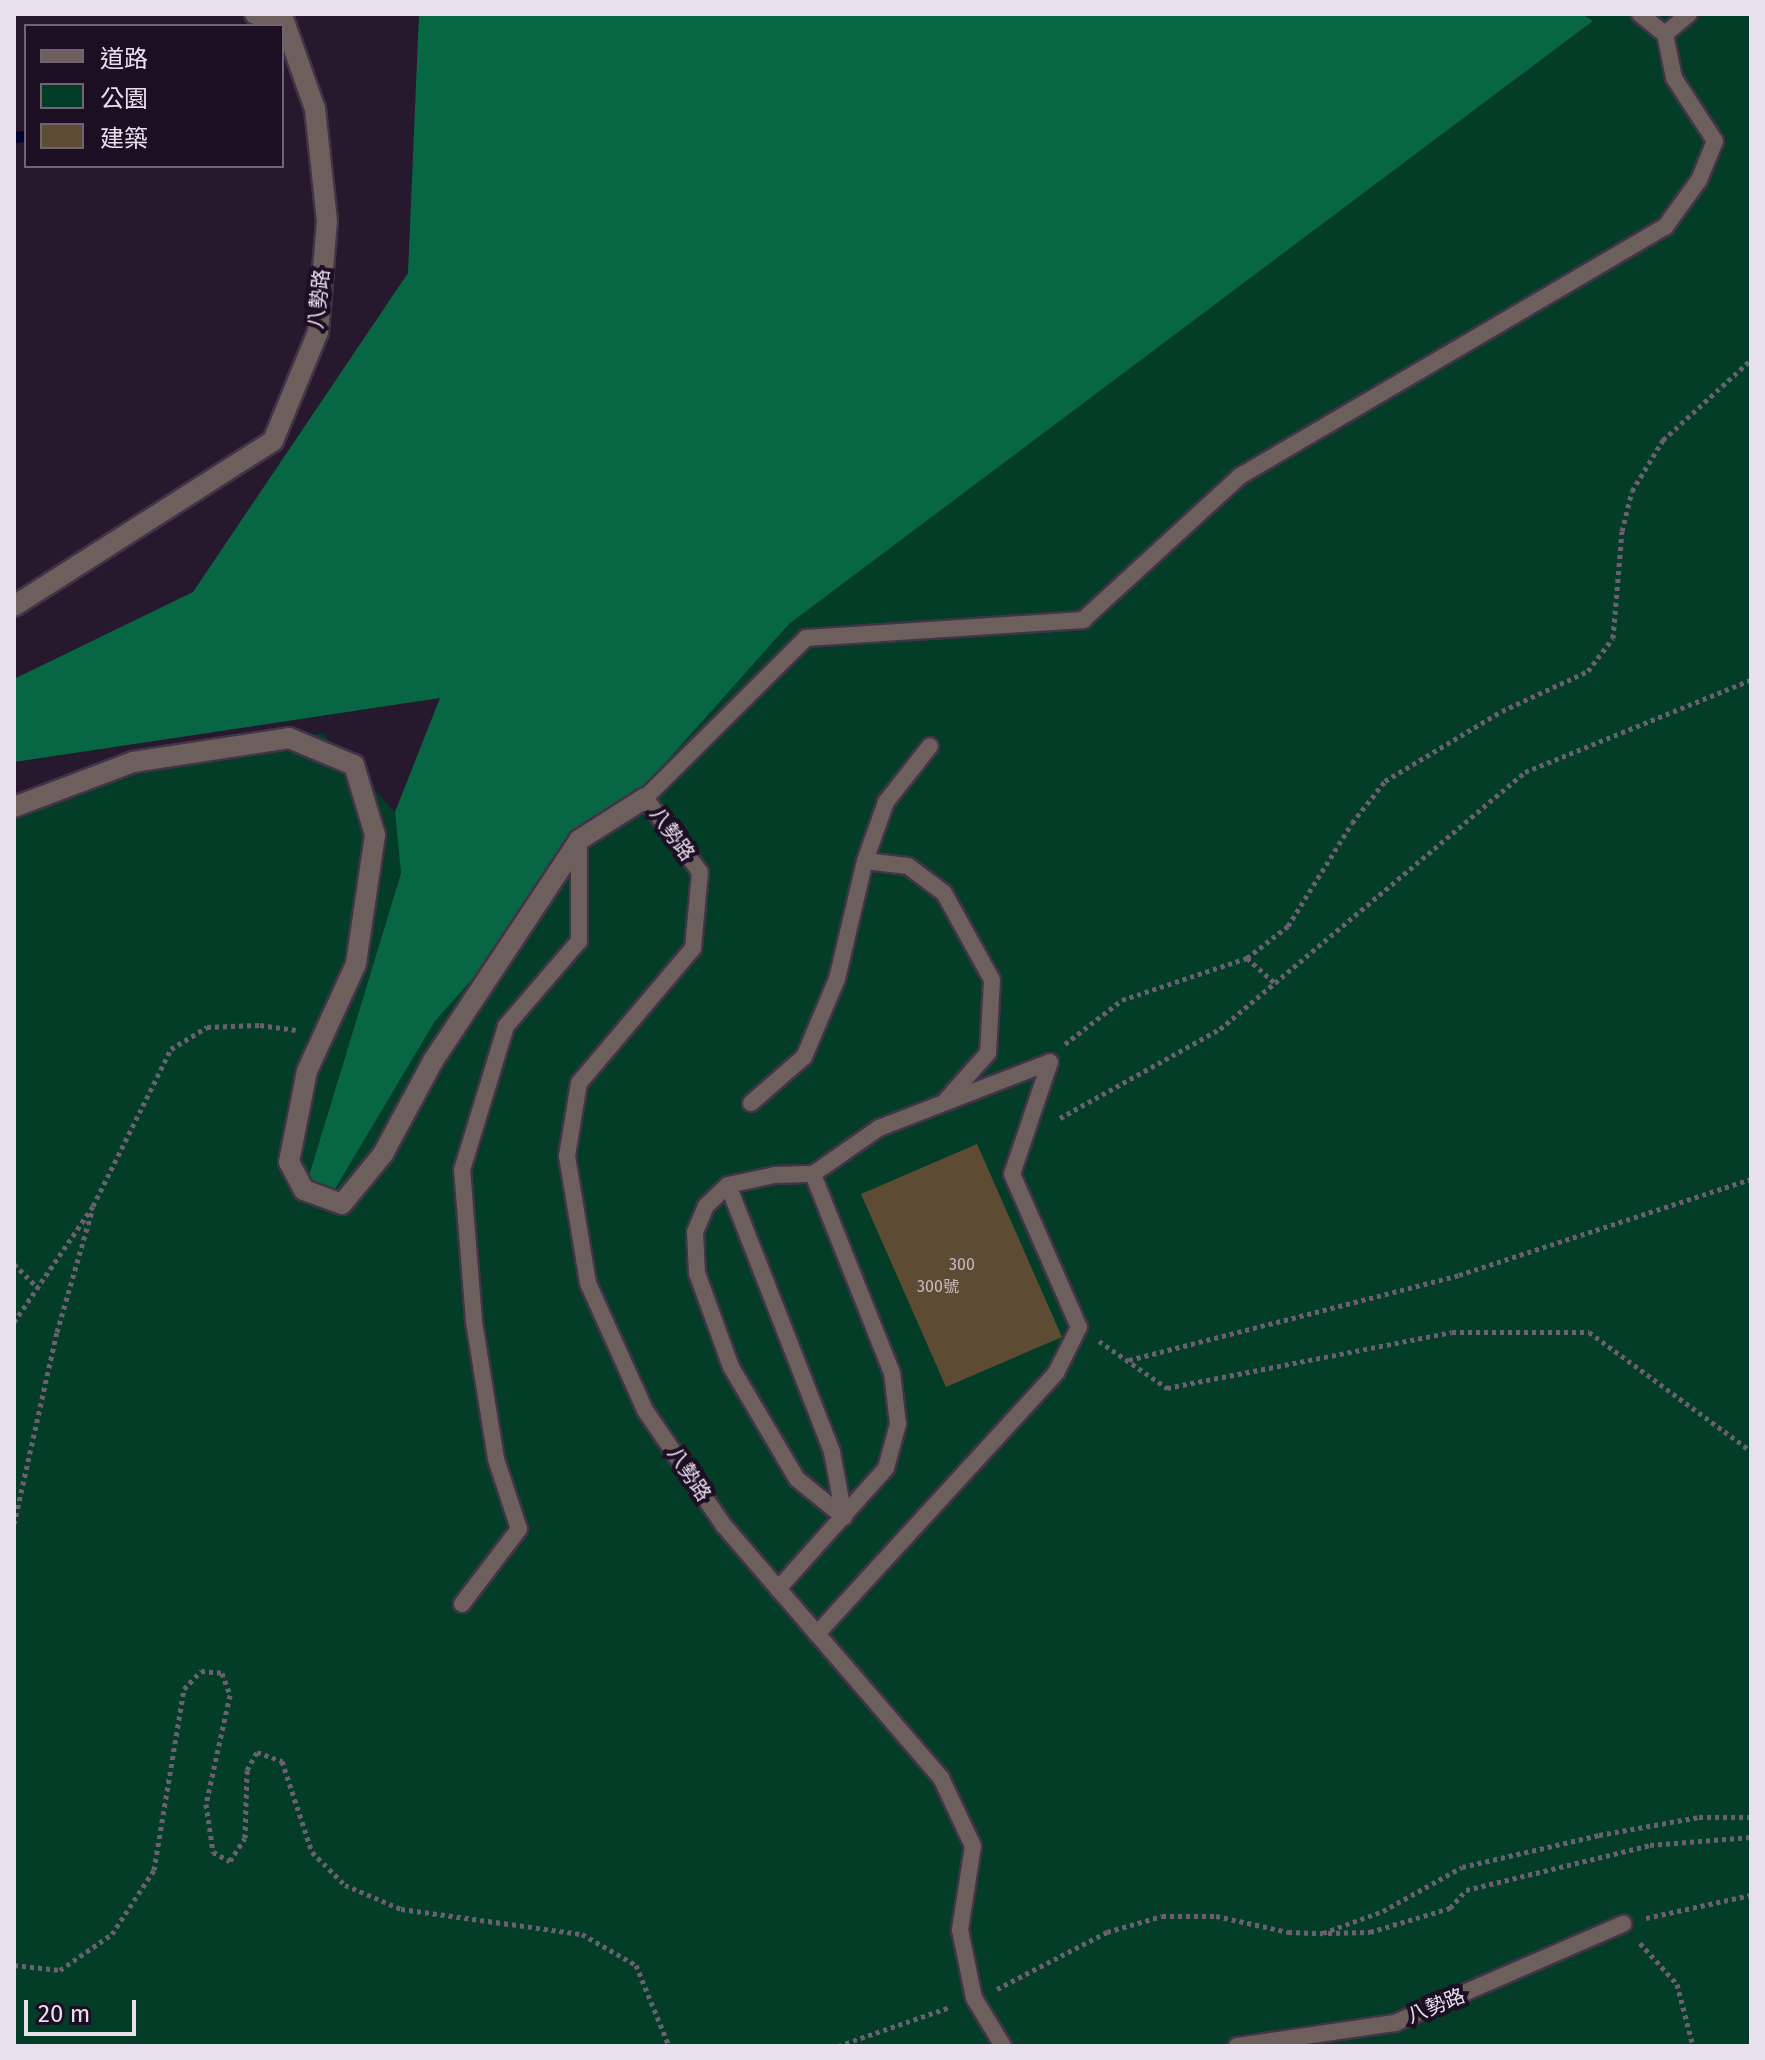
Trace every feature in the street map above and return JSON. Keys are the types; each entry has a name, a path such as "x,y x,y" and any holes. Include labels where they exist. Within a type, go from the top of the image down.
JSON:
{"street":[{"name":"八勢路","path":"14,606 273,441 318,332 327,221 315,109 284,21 255,14"},
{"name":"八勢路","path":"14,807 133,762 289,738 354,765 375,835 356,964 307,1071 289,1162 304,1190 342,1204 383,1154 448,1036 579,840 645,798"}],"lane":[{"path":"645,798 806,638 1083,620 1240,476 1665,227 1699,180 1715,141 1674,78 1665,34 1640,14"},
{"path":"1665,34 1689,14"},
{"path":"751,1103 804,1057 837,979 865,861 886,802 930,746"},
{"name":"八勢路","path":"645,798 700,872 693,948 625,1022 579,1083 567,1156 585,1269 645,1410 724,1526 941,1778 973,1846 960,1930 974,1998 1003,2046"},
{"path":"462,1604 519,1529 496,1459 477,1337 462,1170 506,1026 579,941 579,840"},
{"path":"865,861 908,866 944,893 992,980 988,1053 944,1103"},
{"path":"844,1517 797,1479 731,1367 697,1273 695,1232 706,1206 728,1185 775,1175 813,1174 879,1128 1050,1062"},
{"path":"817,1634 1056,1373 1079,1327 1012,1174 1050,1062"},
{"path":"778,1589 886,1468 898,1424 892,1373 813,1174"},
{"path":"728,1185 832,1452 844,1517"},
{"name":"八勢路","path":"1237,2046 1395,2023 1623,1924"}],"path":[{"path":"1050,1062 1073,1034 1122,1000 1247,958 1288,926 1352,823 1385,781 1502,711 1588,671 1613,638 1622,531 1632,491 1663,440 1751,360"},
{"path":"1024,1138 1220,1029 1525,772 1751,680"},
{"path":"1247,958 1275,983"},
{"path":"14,1322 93,1206 171,1049 207,1027 260,1025 324,1034"},
{"path":"1751,1179 1459,1275 1128,1360 1167,1388 1452,1332 1589,1332 1735,1445 1751,1451"},
{"path":"14,1524 57,1332 93,1206"},
{"path":"14,1264 38,1288"},
{"path":"14,1965 60,1970 112,1934 154,1870 184,1689 201,1671 222,1673 230,1695 206,1804 213,1852 230,1861 245,1838 247,1770 257,1752 282,1761 312,1852 345,1885 401,1909 582,1934 636,1965 669,2046"},
{"path":"1323,1933 1383,1911 1462,1867 1613,1832 1699,1817 1751,1817"},
{"path":"838,2046 974,1998 1107,1932 1162,1916 1216,1916 1288,1932 1370,1932 1450,1908 1466,1890 1650,1845 1751,1837"},
{"path":"1693,2046 1677,1984 1623,1924 1751,1895"}],"green space":[{"path":"419,14 1582,14 1593,21 789,624 435,1021 335,1189 308,1179 401,873 395,812 440,698 14,762 14,679 193,592 408,273"},
{"path":"1584,14 1751,14 1751,2046 14,2046 14,797 322,733 395,812 401,872 308,1179 335,1189 435,1021 789,624 1592,22"}],"building":[{"path":"977,1144 1062,1337 946,1387 861,1194"}],"waterway":[{"path":"14,137 24,136"}]}
